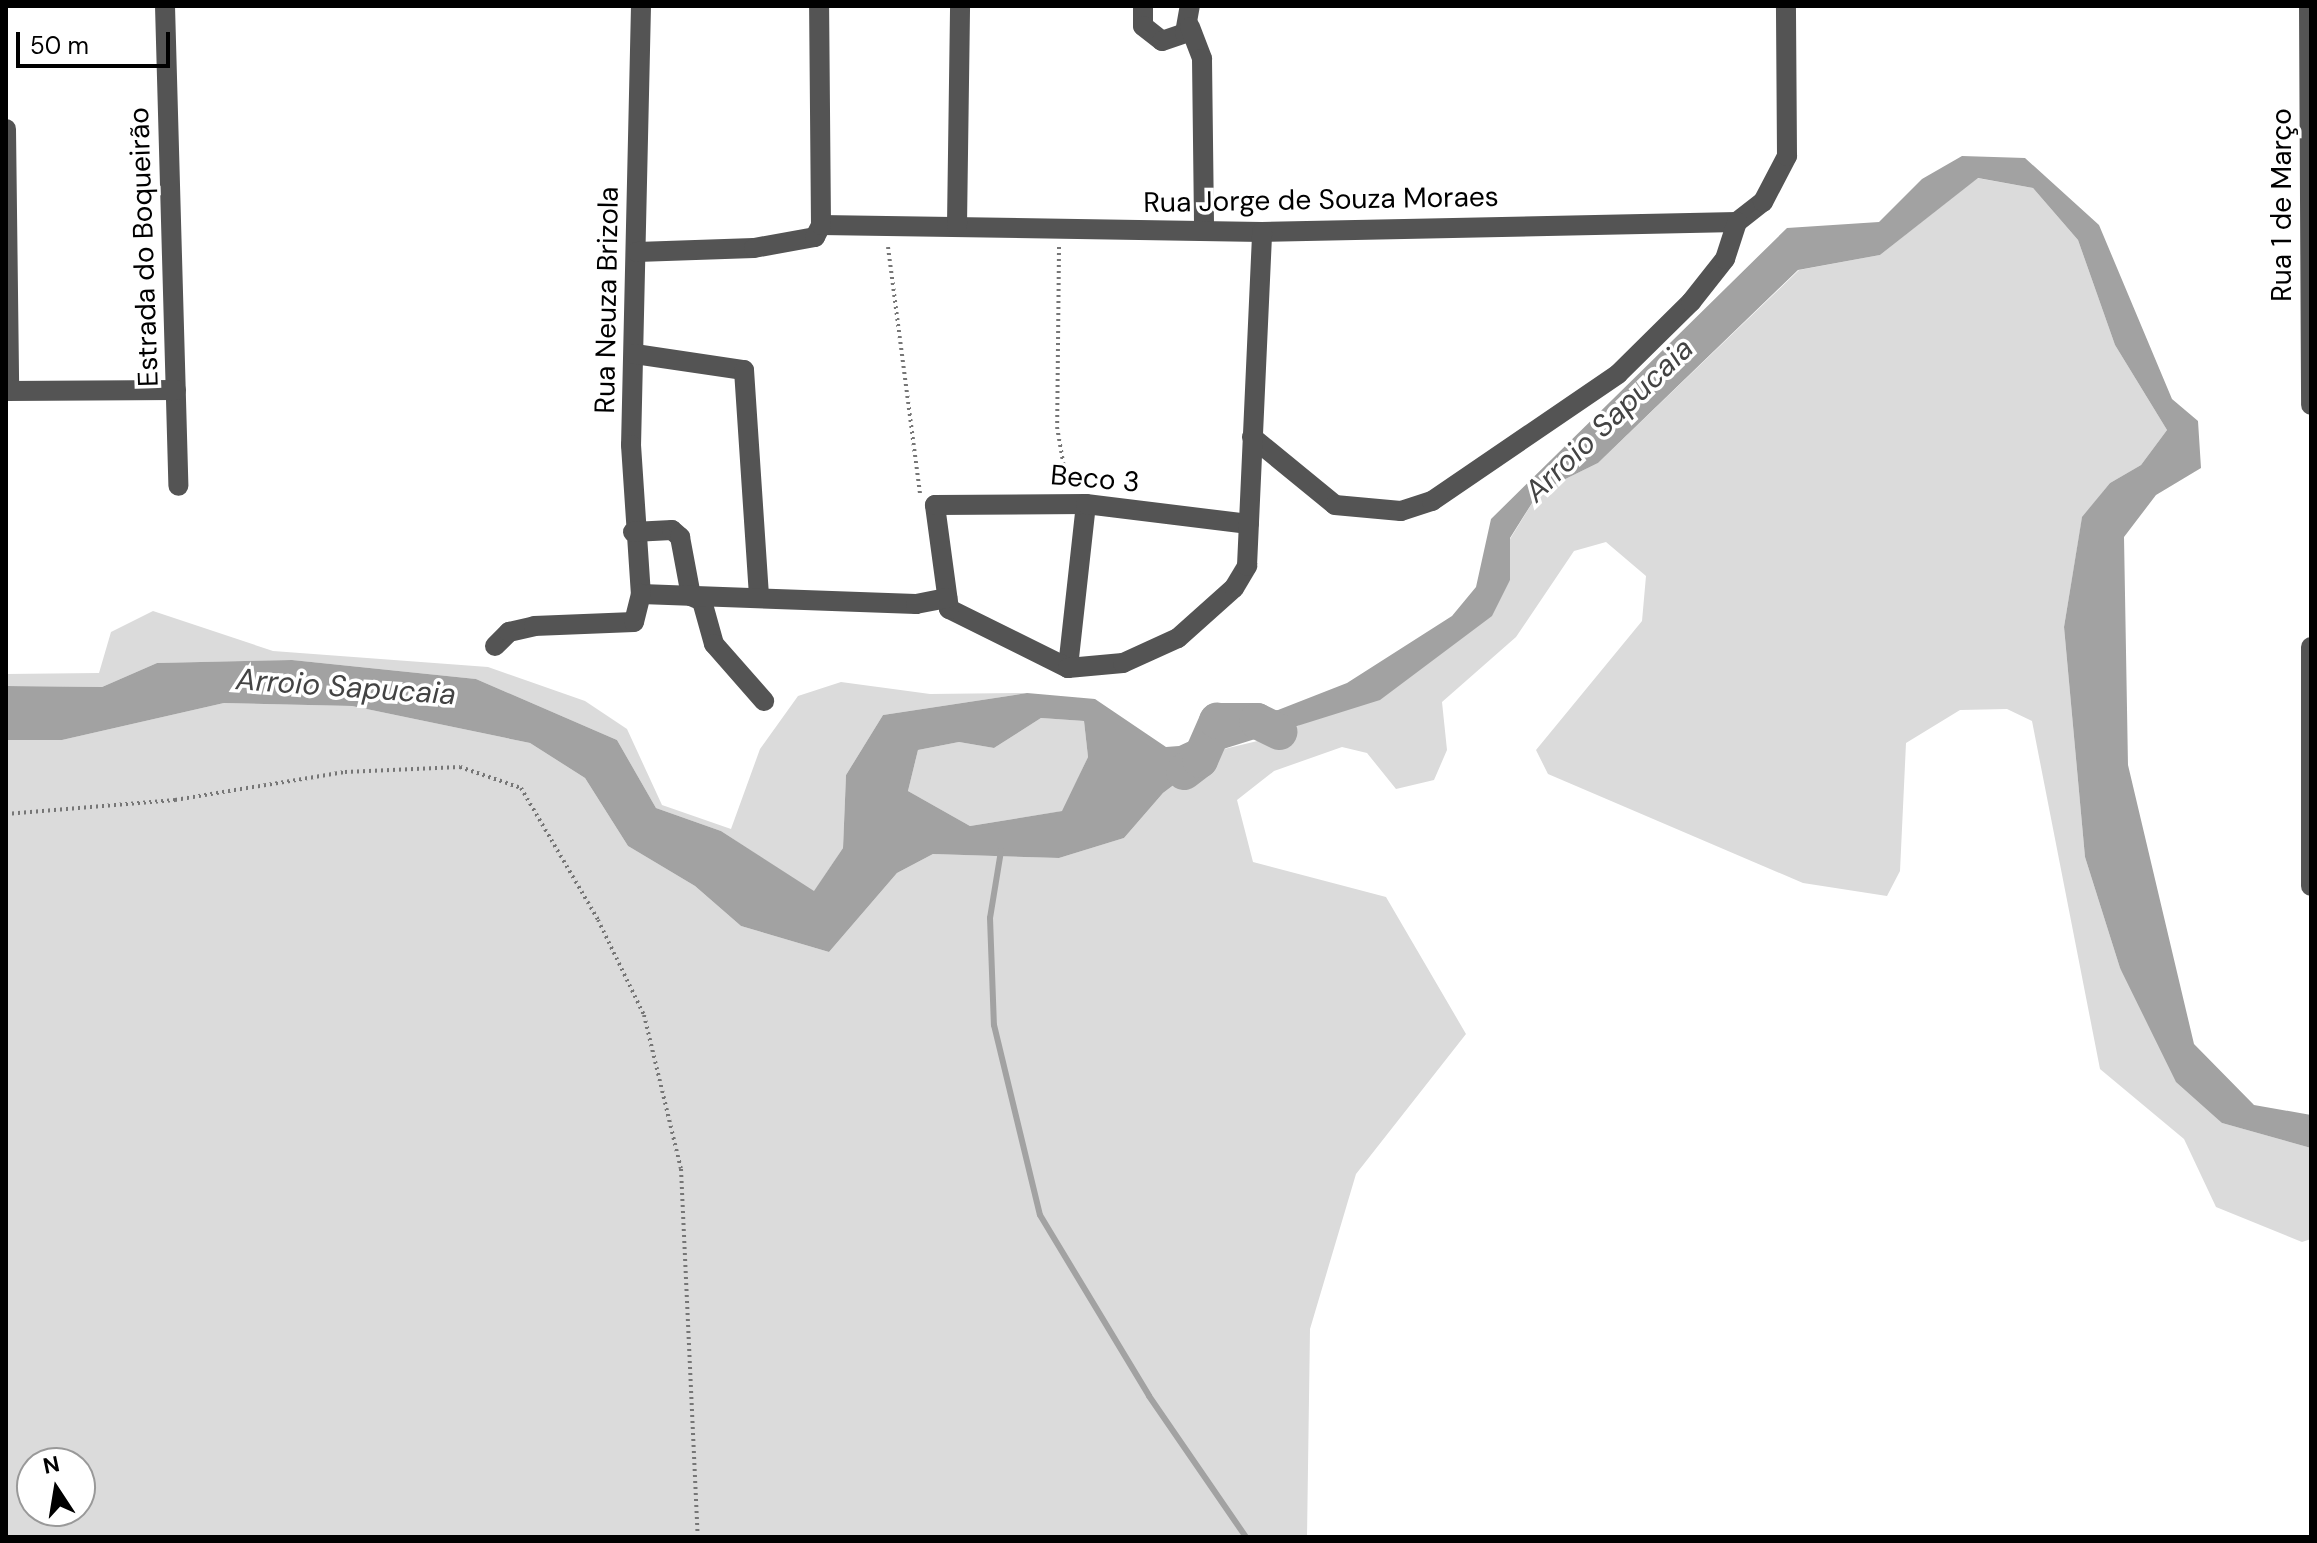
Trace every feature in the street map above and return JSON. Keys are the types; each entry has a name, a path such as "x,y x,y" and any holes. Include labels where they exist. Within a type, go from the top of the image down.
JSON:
{"street":[{"name":"Estrada do Boqueirão","path":"165,6 178,486"},
{"name":"Rua Neuza Brizola","path":"641,6 633,532 641,594"},
{"path":"637,252 804,243 821,225 819,6"},
{"path":"957,225 960,6"},
{"path":"1143,6 1143,26 1154,39 1179,39 1190,16"},
{"path":"1252,437 1335,505 1401,511 1432,501 1618,374 1691,302 1725,259 1737,222 1763,202 1787,156 1786,6"},
{"name":"Rua 1 de Março","path":"2309,6 2311,405"},
{"path":"1190,16 1202,59 1204,230"},
{"path":"6,129 8,391 176,390"},
{"name":"Rua Jorge de Souza Moraes","path":"821,225 886,223 1059,231 1262,232 1737,222"},
{"path":"935,505 949,609 1068,668 1123,663 1178,638 1234,588 1247,566 1262,232"},
{"path":"635,354 744,370 759,595"},
{"path":"1068,668 1078,503"},
{"name":"Beco 3","path":"935,505 1078,503 1249,524"},
{"path":"633,532 672,530 680,537 691,596"},
{"path":"495,646 509,632 534,626 634,622 641,594 759,595 916,604 947,598"},
{"path":"691,596 702,601 714,644 764,701"},
{"path":"2310,886 2311,647"}],"path":[{"path":"886,223 909,454 923,505 935,505"},
{"path":"1059,231 1057,427 1078,503"},
{"path":"6,814 175,800 345,772 460,767 521,788 591,907 644,1015 677,1154 698,1537"}],"shaded area":[{"path":"1977,178 2033,188 2078,240 2115,345 2167,430 2141,465 2110,483 2082,518 2064,627 2085,857 2120,968 2222,1123 2311,1148 2311,1239 2302,1242 2216,1207 2184,1139 2100,1069 2032,721 2007,709 1960,710 1906,743 1900,871 1887,896 1803,883 1548,774 1536,750 1642,621 1646,576 1606,542 1574,551 1516,637 1442,702 1447,750 1434,780 1396,789 1367,753 1342,747 1274,771 1237,800 1253,862 1386,897 1466,1034 1356,1174 1310,1329 1307,1537 6,1537 6,740 62,740 224,703 352,706 530,743 585,778 628,846 695,886 741,926 829,952 897,873 933,854 1059,858 1124,838 1163,793 1220,750 1286,734 1510,580 1510,539 1539,492 1598,463 1799,270 1880,255"},
{"path":"153,611 273,651 488,667 585,701 627,729 662,805 731,829 760,749 798,696 841,682 930,694 1027,693 883,715 846,775 843,848 814,892 721,831 656,808 617,740 476,679 292,660 157,663 102,687 6,686 6,674 99,673 111,632"},
{"path":"1041,718 1084,721 1088,757 1063,811 970,826 908,791 918,750 959,742 994,748"}],"water":[{"path":"1962,156 2025,158 2099,225 2172,399 2198,421 2201,468 2156,495 2124,537 2128,765 2194,1044 2254,1105 2311,1115 2311,1148 2222,1123 2176,1082 2120,968 2085,857 2064,627 2082,517 2110,483 2141,465 2167,430 2115,345 2078,240 2033,188 1978,178 1880,255 1798,270 1598,463 1539,492 1510,538 1510,580 1492,616 1380,700 1220,750 1163,793 1124,838 1059,858 933,854 897,873 829,952 741,926 695,886 628,846 585,778 530,743 352,706 224,703 62,740 6,740 6,686 102,687 157,663 292,660 476,679 617,740 656,808 721,831 814,891 843,848 846,775 883,715 1027,693 1095,699 1166,747 1179,746 1250,713 1278,710 1347,683 1452,616 1476,587 1491,519 1787,228 1879,222 1922,179","holes":["1041,718 1084,721 1088,757 1062,811 970,826 908,791 918,750 959,742 994,748"]}],"waterway":[{"name":"Arroio Sapucaia","path":"1184,772 1200,760 1217,721 1257,721 1280,732"},
{"path":"1001,851 990,918 994,1025 1040,1215 1149,1396 1246,1537"}]}
